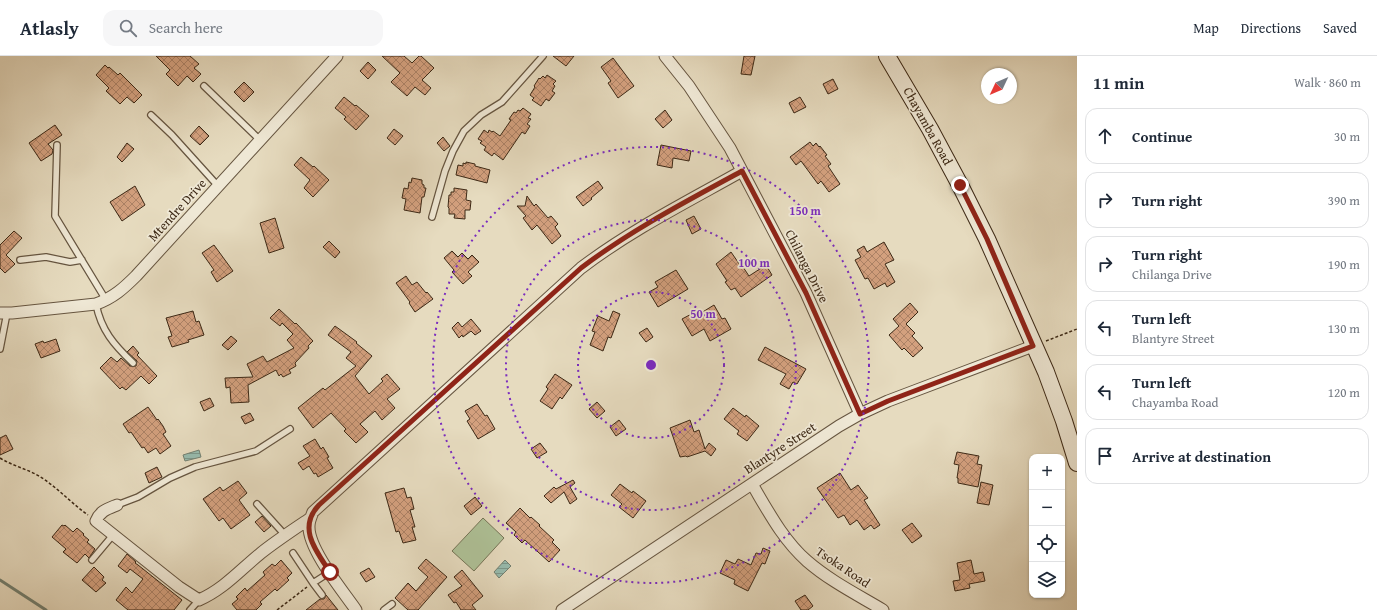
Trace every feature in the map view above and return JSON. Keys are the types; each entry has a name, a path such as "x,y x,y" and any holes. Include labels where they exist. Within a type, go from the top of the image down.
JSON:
{"street":[{"name":"Mtendre Drive","path":"4,313 101,302 116,294 136,276 337,56"},
{"name":"Chilanga Drive","path":"665,56 689,86 716,126 742,171 806,293 860,414"},
{"name":"Chayamba Road","path":"888,56 927,123 987,239 1056,398 1077,463"},
{"path":"356,610 314,546 308,528 309,519 319,505 581,268 603,251 646,224 742,171"},
{"name":"Blantyre Street","path":"562,610 839,426 860,414 888,401 1033,346"},
{"name":"Tsoka Road","path":"752,484 782,533 807,561 827,576 883,610"},
{"path":"117,505 105,510 99,515 96,521 179,587 199,600 212,594 232,579 260,553 309,519"}],"lane":[{"path":"432,217 445,171 453,151 464,131 481,115 502,102 543,56"},
{"path":"204,86 260,140"},
{"path":"151,115 172,135 218,186"},
{"path":"57,146 55,216 82,260 101,302 99,318 107,334 133,363"},
{"path":"20,260 46,257 70,262 82,260"},
{"path":"0,349 4,313"},
{"path":"117,505 138,497 170,478 195,467 256,451 290,429"},
{"path":"257,504 286,535"},
{"path":"92,560 112,535"},
{"path":"293,553 322,595"},
{"path":"313,583 330,572"},
{"path":"190,610 199,600"},
{"path":"384,610 392,604"}],"path":[{"path":"1033,346 1077,328"},
{"path":"0,458 12,465 40,476 55,487 70,502 96,521"},
{"path":"277,610 313,583"}],"green space":[{"path":"483,518 504,538 474,571 452,551"}],"water":[{"path":"199,450 201,457 185,461 183,455"},
{"path":"505,560 511,566 499,578 494,572"}],"building":[{"path":"156,56 190,56 199,64 194,68 201,74 193,82 187,76 178,86 166,74 170,70"},
{"path":"382,56 404,56 412,63 419,56 421,56 434,68 422,80 431,88 425,95 415,87 407,96 391,82 400,73"},
{"path":"553,56 574,56 566,66"},
{"path":"744,56 755,56 751,75 741,74"},
{"path":"613,58 634,86 618,98 608,83 611,81 601,67"},
{"path":"368,62 376,70 368,79 360,71"},
{"path":"105,65 118,75 120,73 142,95 134,103 127,97 120,104 106,91 109,88 96,75"},
{"path":"547,75 556,81 553,84 555,86 552,91 555,93 549,101 546,99 541,106 532,100 534,98 530,95 539,78 540,79 543,76 545,78"},
{"path":"833,79 838,89 828,94 823,84"},
{"path":"244,82 254,92 244,102 234,92"},
{"path":"344,97 369,116 356,130 344,119 346,117 335,108"},
{"path":"800,97 806,107 794,113 789,103"},
{"path":"523,108 531,114 528,118 531,119 527,124 530,126 525,134 522,132 503,160 494,153 492,156 484,150 486,147 480,143 482,141 478,139 484,130 488,133 489,130 492,132 493,131 500,136 511,120 509,119 514,112 516,113 518,110 520,111"},
{"path":"665,110 672,120 663,128 655,119"},
{"path":"55,125 62,135 48,144 53,150 52,154 41,161 29,143"},
{"path":"199,126 209,136 200,145 190,136"},
{"path":"394,129 403,136 395,145 387,138"},
{"path":"443,137 450,146 444,151 437,143"},
{"path":"810,142 813,146 816,143 819,147 820,146 827,155 825,156 831,164 828,166 840,184 829,192 821,181 818,184 801,161 796,165 790,157"},
{"path":"127,143 134,149 122,162 117,157"},
{"path":"661,145 691,151 689,161 673,158 672,168 657,165"},
{"path":"301,157 313,167 314,166 329,180 313,197 304,188 310,180 294,165"},
{"path":"466,162 490,170 487,183 456,175 458,165 463,166 463,163 466,164"},
{"path":"412,178 422,180 424,188 426,188 424,197 422,197 420,213 404,210 406,199 402,198 404,188 408,189 409,182 411,183"},
{"path":"598,181 603,188 583,206 576,197"},
{"path":"135,186 145,205 122,221 110,202"},
{"path":"454,188 467,190 466,200 471,201 470,210 465,210 465,219 454,218 455,214 449,214 449,195 451,195 451,192 454,192"},
{"path":"527,196 534,206 536,204 548,218 551,216 558,224 555,227 561,236 552,244 537,225 532,230 523,218 526,216 517,206 525,206"},
{"path":"694,216 701,229 692,234 686,220"},
{"path":"275,218 284,248 269,253 260,223"},
{"path":"14,231 22,238 6,255 15,264 5,273 0,268 0,245"},
{"path":"329,241 340,252 335,258 323,247"},
{"path":"884,242 894,260 885,264 895,282 887,287 885,283 874,289 868,278 865,279 855,260 861,257 857,250 864,246 867,252"},
{"path":"214,245 233,271 217,282 211,272 214,270 202,253"},
{"path":"452,251 458,257 462,253 468,259 472,255 479,262 468,272 472,276 463,284 452,272 454,270 444,258"},
{"path":"731,252 749,276 766,265 772,275 741,297 735,288 731,290 716,264"},
{"path":"676,270 688,289 658,307 649,292 658,287 655,282"},
{"path":"406,276 412,285 417,282 433,299 415,312 409,303 410,302 396,283"},
{"path":"910,303 918,312 906,324 915,333 912,336 923,348 913,357 904,348 902,350 889,335 899,326 893,319"},
{"path":"714,305 722,319 725,318 731,329 710,341 704,329 692,336 682,319 699,310 701,313"},
{"path":"279,309 295,324 296,323 313,341 308,346 309,348 295,363 296,366 289,370 291,373 283,377 281,374 279,376 276,370 248,385 249,402 231,403 230,387 226,388 225,378 253,377 247,364 263,356 267,362 294,348 287,340 293,334 282,323 280,326 270,318"},
{"path":"193,311 196,322 199,321 204,335 188,340 189,342 172,347 168,337 172,336 166,318"},
{"path":"613,311 620,314 611,338 608,337 603,351 590,345 595,332 592,331 598,316 609,321"},
{"path":"471,319 481,331 475,335 471,331 459,338 452,328 458,322 462,327"},
{"path":"335,326 357,342 356,343 372,356 355,376 369,394 383,381 381,379 387,374 400,389 387,399 395,408 382,420 375,411 360,424 368,432 356,443 344,431 346,429 331,413 313,428 298,408 323,388 325,390 356,366 346,358 351,352 328,335"},
{"path":"647,328 653,337 646,342 639,333"},
{"path":"231,336 237,341 228,350 222,345"},
{"path":"56,339 60,351 41,358 35,344"},
{"path":"133,346 139,353 137,355 157,376 149,384 141,376 126,390 122,387 120,389 100,368 111,357 117,362 121,358 130,366 136,366 137,361 127,352"},
{"path":"765,347 806,369 797,384 793,382 789,389 780,384 786,374 758,360"},
{"path":"555,374 572,385 562,399 560,397 552,409 540,401 548,389 546,387"},
{"path":"210,398 214,406 204,411 200,402"},
{"path":"597,402 605,411 597,418 589,409"},
{"path":"477,404 485,416 487,415 495,429 478,439 467,421 470,419 465,411"},
{"path":"148,407 163,426 166,432 163,434 171,446 160,454 156,448 148,453 144,447 142,448 131,432 129,433 123,424"},
{"path":"733,408 745,417 746,415 759,426 747,441 737,434 739,431 724,419"},
{"path":"250,413 254,420 245,424 241,417"},
{"path":"619,420 626,429 616,436 610,427"},
{"path":"690,420 694,432 699,430 705,449 709,443 716,449 711,456 705,451 687,457 680,457 670,428"},
{"path":"6,435 13,449 0,455 0,438"},
{"path":"315,439 321,449 323,447 333,468 318,477 309,466 303,470 298,463 310,456 303,446"},
{"path":"540,443 547,452 537,458 531,449"},
{"path":"957,452 979,456 977,464 982,465 978,487 958,483 957,478 959,465 954,464"},
{"path":"157,467 162,477 149,483 145,473"},
{"path":"840,473 851,490 858,485 868,498 864,500 880,525 874,529 871,525 864,530 857,520 850,525 844,515 838,518 817,488"},
{"path":"573,480 575,483 570,487 577,499 570,504 564,492 551,503 544,496 554,487 556,489"},
{"path":"238,481 247,493 239,500 250,515 231,529 223,518 219,521 203,499 220,487 223,491"},
{"path":"981,482 993,485 989,505 977,503"},
{"path":"620,484 632,493 633,491 646,501 633,518 619,507 622,504 611,495"},
{"path":"404,488 407,498 411,497 414,509 410,510 415,527 412,527 416,540 403,543 399,531 396,532 385,493"},
{"path":"475,497 482,506 471,515 464,506"},
{"path":"520,508 540,525 539,526 554,540 552,542 560,550 549,562 525,540 522,543 514,535 516,532 506,523"},
{"path":"262,516 271,526 264,532 255,522"},
{"path":"912,523 922,536 912,543 902,530"},
{"path":"62,525 65,525 73,532 77,528 89,540 87,542 95,549 89,558 85,554 77,563 63,552 66,549 52,537"},
{"path":"763,548 770,551 765,564 762,563 748,591 734,584 735,580 720,573 726,560 735,564 738,559 751,565 756,553 761,554"},
{"path":"127,554 136,562 135,563 182,600 174,610 128,610 116,600 126,587 132,593 143,579 130,569 127,573 118,566"},
{"path":"426,559 447,577 418,610 408,610 395,598 408,583 416,591 428,577 418,568"},
{"path":"281,560 292,573 287,578 289,580 277,591 275,589 260,602 262,604 256,610 237,610 232,604 238,599 236,597 245,588 247,591 265,575 263,572 272,564 275,566"},
{"path":"971,560 974,574 983,572 985,581 969,584 970,588 955,591 953,581 960,580 957,563"},
{"path":"94,567 104,577 102,580 106,583 96,592 82,580"},
{"path":"369,568 375,577 366,582 360,573"},
{"path":"462,570 483,596 472,605 476,610 461,610 456,602 454,603 448,595 462,586 454,577"},
{"path":"326,595 338,610 306,610 320,599 324,599"},
{"path":"805,595 813,606 808,610 801,610 795,601"}],"waterway":[{"path":"0,580 46,610"}],"route":[{"path":"330,572 314,546 308,528 309,519 319,505 581,268 603,251 646,224 742,171 806,293 860,414 888,401 1033,346 987,239 960,185"}]}
